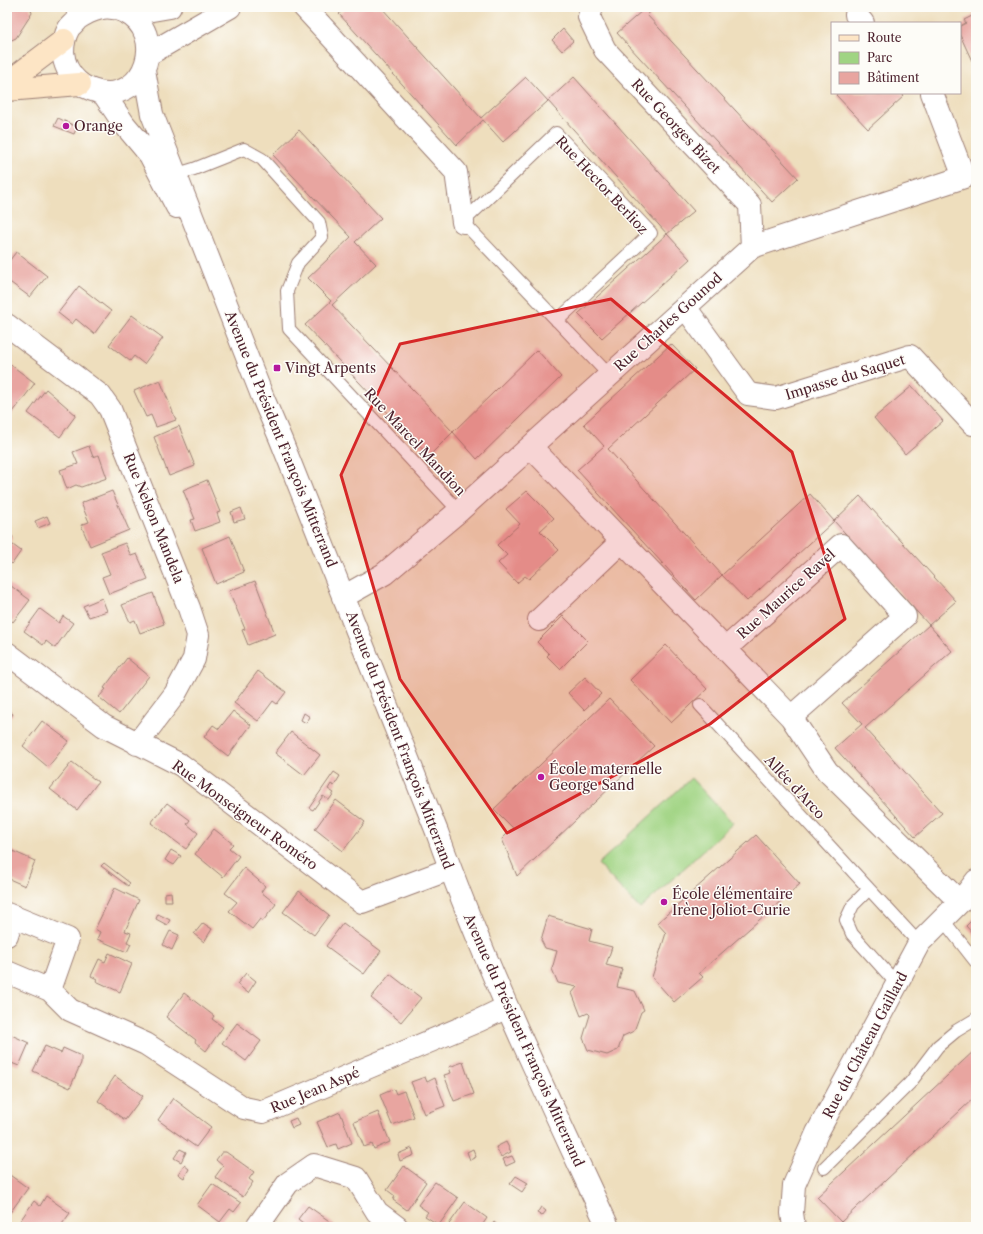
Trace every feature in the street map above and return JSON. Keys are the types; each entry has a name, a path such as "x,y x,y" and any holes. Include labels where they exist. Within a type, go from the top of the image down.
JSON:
{"main road":[{"path":"7,83 64,40"},
{"path":"7,90 80,84"}],"street":[{"path":"121,10 138,22 145,31 148,42 146,62 137,80 127,88 116,92 103,93 91,90 80,84 72,76 66,65 63,53 64,40 78,13 103,8 121,10 170,7"},
{"path":"146,62 226,7"},
{"path":"304,7 456,172 463,222"},
{"name":"Rue Georges Bizet","path":"592,7 589,17 605,50 750,205 752,247"},
{"name":"Avenue du Président François Mitterrand","path":"146,62 152,114 437,832 450,869 507,1007 608,1227"},
{"name":"Avenue du Président François Mitterrand","path":"103,93 124,124 150,156 174,203 205,248"},
{"name":"Rue Charles Gounod","path":"343,597 384,574 459,511 531,447 608,375 752,247 964,178 932,94"},
{"name":"Impasse du Saquet","path":"685,307 748,394 776,398 910,356 973,424"},
{"name":"Rue Nelson Mandela","path":"7,325 100,395 110,409 189,608 198,635 194,659 175,694 137,744"},
{"name":"Rue Maurice Ravel","path":"531,447 791,718 827,771 960,902"},
{"path":"539,620 622,541"},
{"name":"Rue Maurice Ravel","path":"725,649 842,545 905,616 791,718"},
{"name":"Rue Monseigneur Roméro","path":"7,653 104,726 181,765 362,902 450,869"},
{"name":"Rue du Château Gaillard","path":"794,1227 792,1213 794,1185 817,1133 919,943 960,902 976,881"},
{"path":"9,922 68,939 50,990"},
{"name":"Rue Jean Aspé","path":"7,972 50,990 70,1010 146,1044 244,1108 262,1112 480,1020 507,1007"},
{"path":"257,1227 288,1183 314,1165 356,1178 377,1212 397,1227"}],"lane":[{"name":"Rue Hector Berlioz","path":"463,222 556,133 651,233 558,321"},
{"name":"Rue Marcel Mandion","path":"177,174 194,169 244,149 262,159 319,222 322,237 298,263 287,291 289,329 459,511"},
{"path":"463,222 608,375"},
{"name":"Allée d'Arco","path":"700,705 919,943"},
{"path":"869,889 853,905 846,920 852,934 897,984"},
{"path":"943,920 976,962"},
{"path":"824,1168 910,1083 938,1046 956,1031 976,1019"}],"highlighted area":[{"path":"611,299 792,452 845,619 710,724 507,833 400,679 341,475 400,344"}],"green space":[{"path":"691,778 733,823 640,909 598,864"}],"building":[{"path":"7,7 30,7 32,13 16,38 7,42"},
{"path":"347,7 381,7 481,118 526,77 548,101 503,142 483,120 457,145 339,14"},
{"path":"640,7 656,7 647,15 798,178 772,202 617,33 643,10"},
{"path":"976,8 976,60 972,61 961,37 961,26 966,23 964,20 974,15 972,10"},
{"path":"563,29 573,41 562,51 552,40"},
{"path":"574,77 694,211 667,234 548,101"},
{"path":"902,94 904,96 868,129 836,95"},
{"name":"Orange","path":"58,118 77,127 74,134 54,126"},
{"path":"299,130 381,218 355,242 376,264 332,305 453,432 429,456 305,325 331,301 308,278 351,237 273,155"},
{"path":"667,234 690,259 602,338 578,314"},
{"path":"16,252 47,276 30,297 7,280 7,264"},
{"path":"79,286 111,311 94,334 76,319 72,324 58,313"},
{"path":"132,315 163,338 144,364 134,356 130,361 109,345"},
{"path":"671,344 695,369 608,449 722,575 696,600 577,470 604,446 584,424"},
{"path":"537,350 561,377 477,459 453,432"},
{"path":"11,365 35,383 10,416 7,414 7,370"},
{"path":"160,380 176,420 156,427 151,415 146,417 134,391"},
{"path":"912,386 943,421 905,454 874,418"},
{"path":"46,389 76,415 60,437 28,413"},
{"path":"179,426 195,466 169,476 154,437"},
{"path":"89,446 93,457 99,455 107,478 81,487 76,485 67,489 60,470 78,464 73,452"},
{"path":"207,480 220,512 217,513 220,522 195,531 191,520 195,519 183,490"},
{"path":"112,491 129,530 90,546 81,525 89,522 81,503"},
{"path":"527,491 554,518 540,531 559,550 529,579 525,576 517,583 498,563 507,555 497,545 520,524 506,509"},
{"path":"810,494 834,521 747,601 722,575"},
{"path":"860,496 956,601 929,625 834,521"},
{"path":"241,508 245,519 234,522 231,512"},
{"path":"47,516 50,523 38,528 35,521"},
{"path":"7,532 13,537 9,542 21,551 12,564 7,560"},
{"path":"230,536 244,572 216,584 202,548"},
{"path":"125,543 131,556 137,554 148,579 109,594 102,577 110,574 101,552"},
{"path":"255,581 275,634 248,645 242,630 245,629 229,591"},
{"path":"7,583 30,600 13,622 7,617"},
{"path":"153,593 164,624 140,633 135,620 130,622 122,605"},
{"path":"102,598 107,611 89,617 83,606"},
{"path":"40,609 59,623 63,616 73,623 55,648 46,641 43,645 24,631"},
{"path":"563,616 588,641 560,669 547,656 549,654 537,642"},
{"path":"929,625 952,651 865,728 942,813 915,837 835,748 862,724 842,703"},
{"path":"666,645 707,689 671,723 630,680"},
{"path":"127,658 149,676 119,714 99,697"},
{"path":"258,671 286,692 277,704 273,701 258,721 234,703"},
{"path":"585,677 601,694 584,710 568,693"},
{"path":"609,699 654,746 517,876 502,839 513,828 494,809"},
{"path":"7,709 13,714 7,722"},
{"path":"233,711 251,725 228,756 204,737 213,725 219,729"},
{"path":"304,713 310,717 306,723 301,720"},
{"path":"42,721 69,741 48,767 23,746"},
{"path":"291,732 320,755 304,775 275,753"},
{"path":"72,762 98,782 77,810 50,789"},
{"path":"334,772 340,776 334,786 331,784 328,789 334,793 329,800 323,796 313,810 309,808"},
{"path":"336,800 365,822 343,851 315,829"},
{"path":"167,803 190,820 187,824 198,833 186,849 151,823"},
{"path":"214,829 233,844 229,848 239,856 223,877 195,854"},
{"path":"756,835 800,884 699,973 703,977 674,1002 652,977 666,933 657,923"},
{"path":"8,849 35,861 25,886 7,878"},
{"path":"171,850 181,856 174,865 165,860"},
{"path":"104,863 130,883 128,886 101,866"},
{"path":"244,868 265,886 261,892 276,904 263,921 260,919 252,929 229,911 237,902 225,893"},
{"path":"115,888 139,900 125,931 131,933 127,942 131,944 127,952 97,939 100,932 95,929"},
{"path":"299,891 329,915 314,935 283,912"},
{"path":"171,892 172,901 165,901 165,893"},
{"path":"158,914 170,920 167,925 156,919"},
{"path":"548,916 592,929 589,941 612,947 606,965 622,969 617,987 635,991 644,1010 641,1012 634,1031 623,1036 618,1050 607,1055 588,1050 583,1038 590,1015 588,1013 581,1016 572,993 577,987 558,983 552,969 557,951 545,948 541,940"},
{"path":"976,916 976,937 966,926"},
{"path":"203,923 212,929 204,942 194,934"},
{"path":"343,923 381,951 364,974 326,946"},
{"path":"170,931 179,935 172,950 163,945"},
{"path":"109,953 132,964 120,992 96,981 97,979 91,976 99,959 105,962"},
{"path":"246,973 256,981 248,993 237,984"},
{"path":"390,974 421,998 401,1022 371,998"},
{"path":"184,993 214,1016 212,1019 223,1027 206,1051 195,1042 196,1040 166,1017"},
{"path":"237,1023 261,1041 246,1061 222,1043"},
{"path":"7,1033 29,1043 19,1066 9,1062 12,1054 7,1052"},
{"path":"45,1046 61,1053 63,1048 81,1056 81,1063 70,1088 33,1071"},
{"path":"976,1049 976,1096 841,1222 817,1197"},
{"path":"463,1062 474,1094 454,1101 444,1075 451,1073 449,1067"},
{"path":"115,1076 143,1096 125,1120 98,1101"},
{"path":"425,1077 427,1082 435,1078 445,1106 424,1114 411,1082"},
{"path":"394,1089 396,1094 404,1091 414,1117 392,1125 380,1095"},
{"path":"173,1098 211,1127 196,1147 158,1120"},
{"path":"340,1112 352,1143 338,1149 336,1144 328,1147 317,1122"},
{"path":"378,1112 390,1142 374,1149 372,1144 364,1147 354,1122"},
{"path":"296,1118 299,1125 292,1128 289,1121"},
{"path":"506,1142 511,1152 501,1157 496,1147"},
{"path":"412,1148 414,1155 400,1161 398,1154"},
{"path":"180,1149 186,1152 181,1162 174,1158"},
{"path":"473,1149 476,1157 470,1160 467,1152"},
{"path":"222,1152 226,1152 254,1172 249,1179 253,1182 243,1197 215,1177 223,1166 216,1160"},
{"path":"512,1156 515,1162 506,1166 503,1159"},
{"path":"184,1165 189,1169 184,1178 178,1174"},
{"path":"404,1166 426,1182 407,1210 393,1200 395,1196 387,1190"},
{"path":"7,1173 28,1188 9,1214 7,1213"},
{"path":"516,1176 528,1183 522,1192 510,1184"},
{"path":"435,1182 458,1198 439,1225 425,1216 428,1212 418,1205"},
{"path":"212,1184 241,1203 234,1212 230,1209 220,1222 197,1205"},
{"path":"46,1196 70,1213 60,1227 27,1227 20,1221 34,1201 40,1206"},
{"path":"465,1202 487,1218 481,1227 447,1227"},
{"path":"308,1206 335,1225 333,1227 300,1227 303,1223 298,1219"},
{"path":"541,1207 546,1211 542,1216 537,1213"},
{"path":"494,1222 500,1227 490,1227"}],"place":[{"name":"Orange","path":"66,126"},
{"name":"Vingt Arpents","path":"277,368"},
{"name":"École maternelle George Sand","path":"541,777"},
{"name":"École élémentaire Irène Joliot-Curie","path":"664,902"}]}
